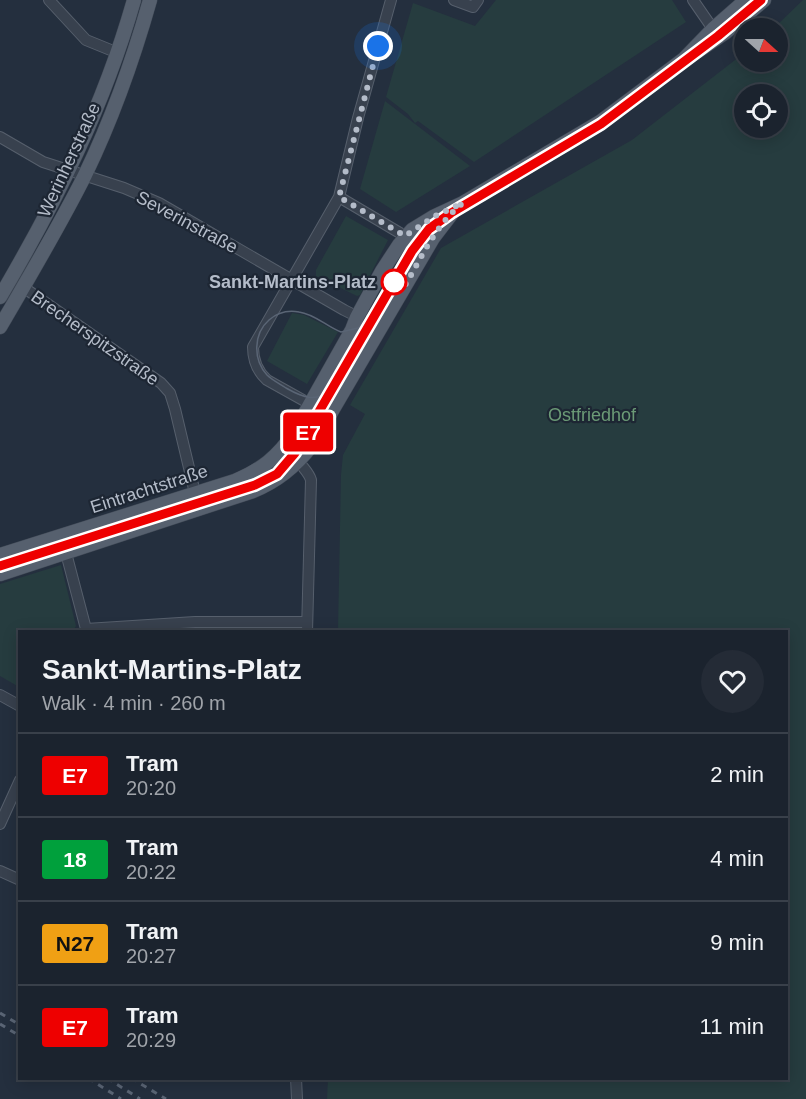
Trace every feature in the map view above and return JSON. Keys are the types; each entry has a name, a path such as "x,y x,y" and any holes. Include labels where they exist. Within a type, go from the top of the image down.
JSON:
{"main road":[{"name":"Werinherstraße","path":"0,297 69,171 99,105 134,0"},
{"name":"Werinherstraße","path":"0,327 85,175 132,61 150,0"},
{"path":"684,59 746,0"},
{"path":"294,433 352,330 357,317 405,236 435,216 463,203 600,122 684,59 719,38 764,0"},
{"path":"298,461 312,445 437,232 453,211 463,203"},
{"name":"Eintrachtstraße","path":"0,555 248,475 272,461 294,433"},
{"name":"Eintrachtstraße","path":"0,574 253,491 284,475 298,461"}],"street":[{"path":"49,0 86,40 118,53"},
{"path":"310,404 267,380 258,370 253,355 254,347 339,197 391,0"},
{"path":"454,0 473,7 478,0"},
{"path":"693,0 713,29"},
{"name":"Severinstraße","path":"0,137 43,162 124,188 159,203 380,328"},
{"path":"339,197 405,236"},
{"name":"Brecherspitzstraße","path":"23,287 162,383 170,393 195,493"},
{"path":"66,553 86,630 195,622 307,627 311,476 298,461 295,453 294,433"},
{"path":"272,461 298,461"},
{"path":"0,695 18,705"},
{"path":"0,824 18,784"},
{"path":"0,871 18,879"},
{"path":"296,1080 297,1099"}],"green space":[{"path":"496,0 672,0 686,22 474,162 418,121 415,123 408,114 386,97 413,3 475,26"},
{"name":"Ostfriedhof","path":"803,0 806,0 806,1099 327,1099 328,1080 788,1080 788,630 338,630 343,455 365,414 350,405 441,248 632,140 734,61 734,72 788,72 788,18 784,18"},
{"path":"385,101 470,166 396,212 360,189"},
{"path":"346,216 388,240 360,295 357,296 316,276 316,270"},
{"path":"292,313 304,315 338,332 307,384 267,361"},
{"path":"61,565 76,626 74,630 18,630 18,686 0,676 0,584"}],"tram line":[{"path":"0,566 255,485 277,474 295,453 412,251 425,234 440,220 601,124 718,36 761,0"},
{"name":"E7","path":"0,566 255,485 277,474 295,453 412,251 429,229 451,213 601,124 718,36 761,0"},
{"path":"332,388 321,396 309,397 292,391 271,379 262,369 257,355 260,332 269,320 287,312 295,311 310,315 341,332 358,328 370,316"}],"railway":[{"path":"0,1013 18,1024"},
{"path":"0,1024 18,1035"},
{"path":"91,1080 121,1099"},
{"path":"110,1080 140,1099"},
{"path":"134,1080 166,1099"}],"place":[{"name":"Sankt-Martins-Platz","path":"394,282"}],"route":[{"path":"378,46 339,197 405,236 435,216 463,203 444,222 406,284 394,282"}]}
